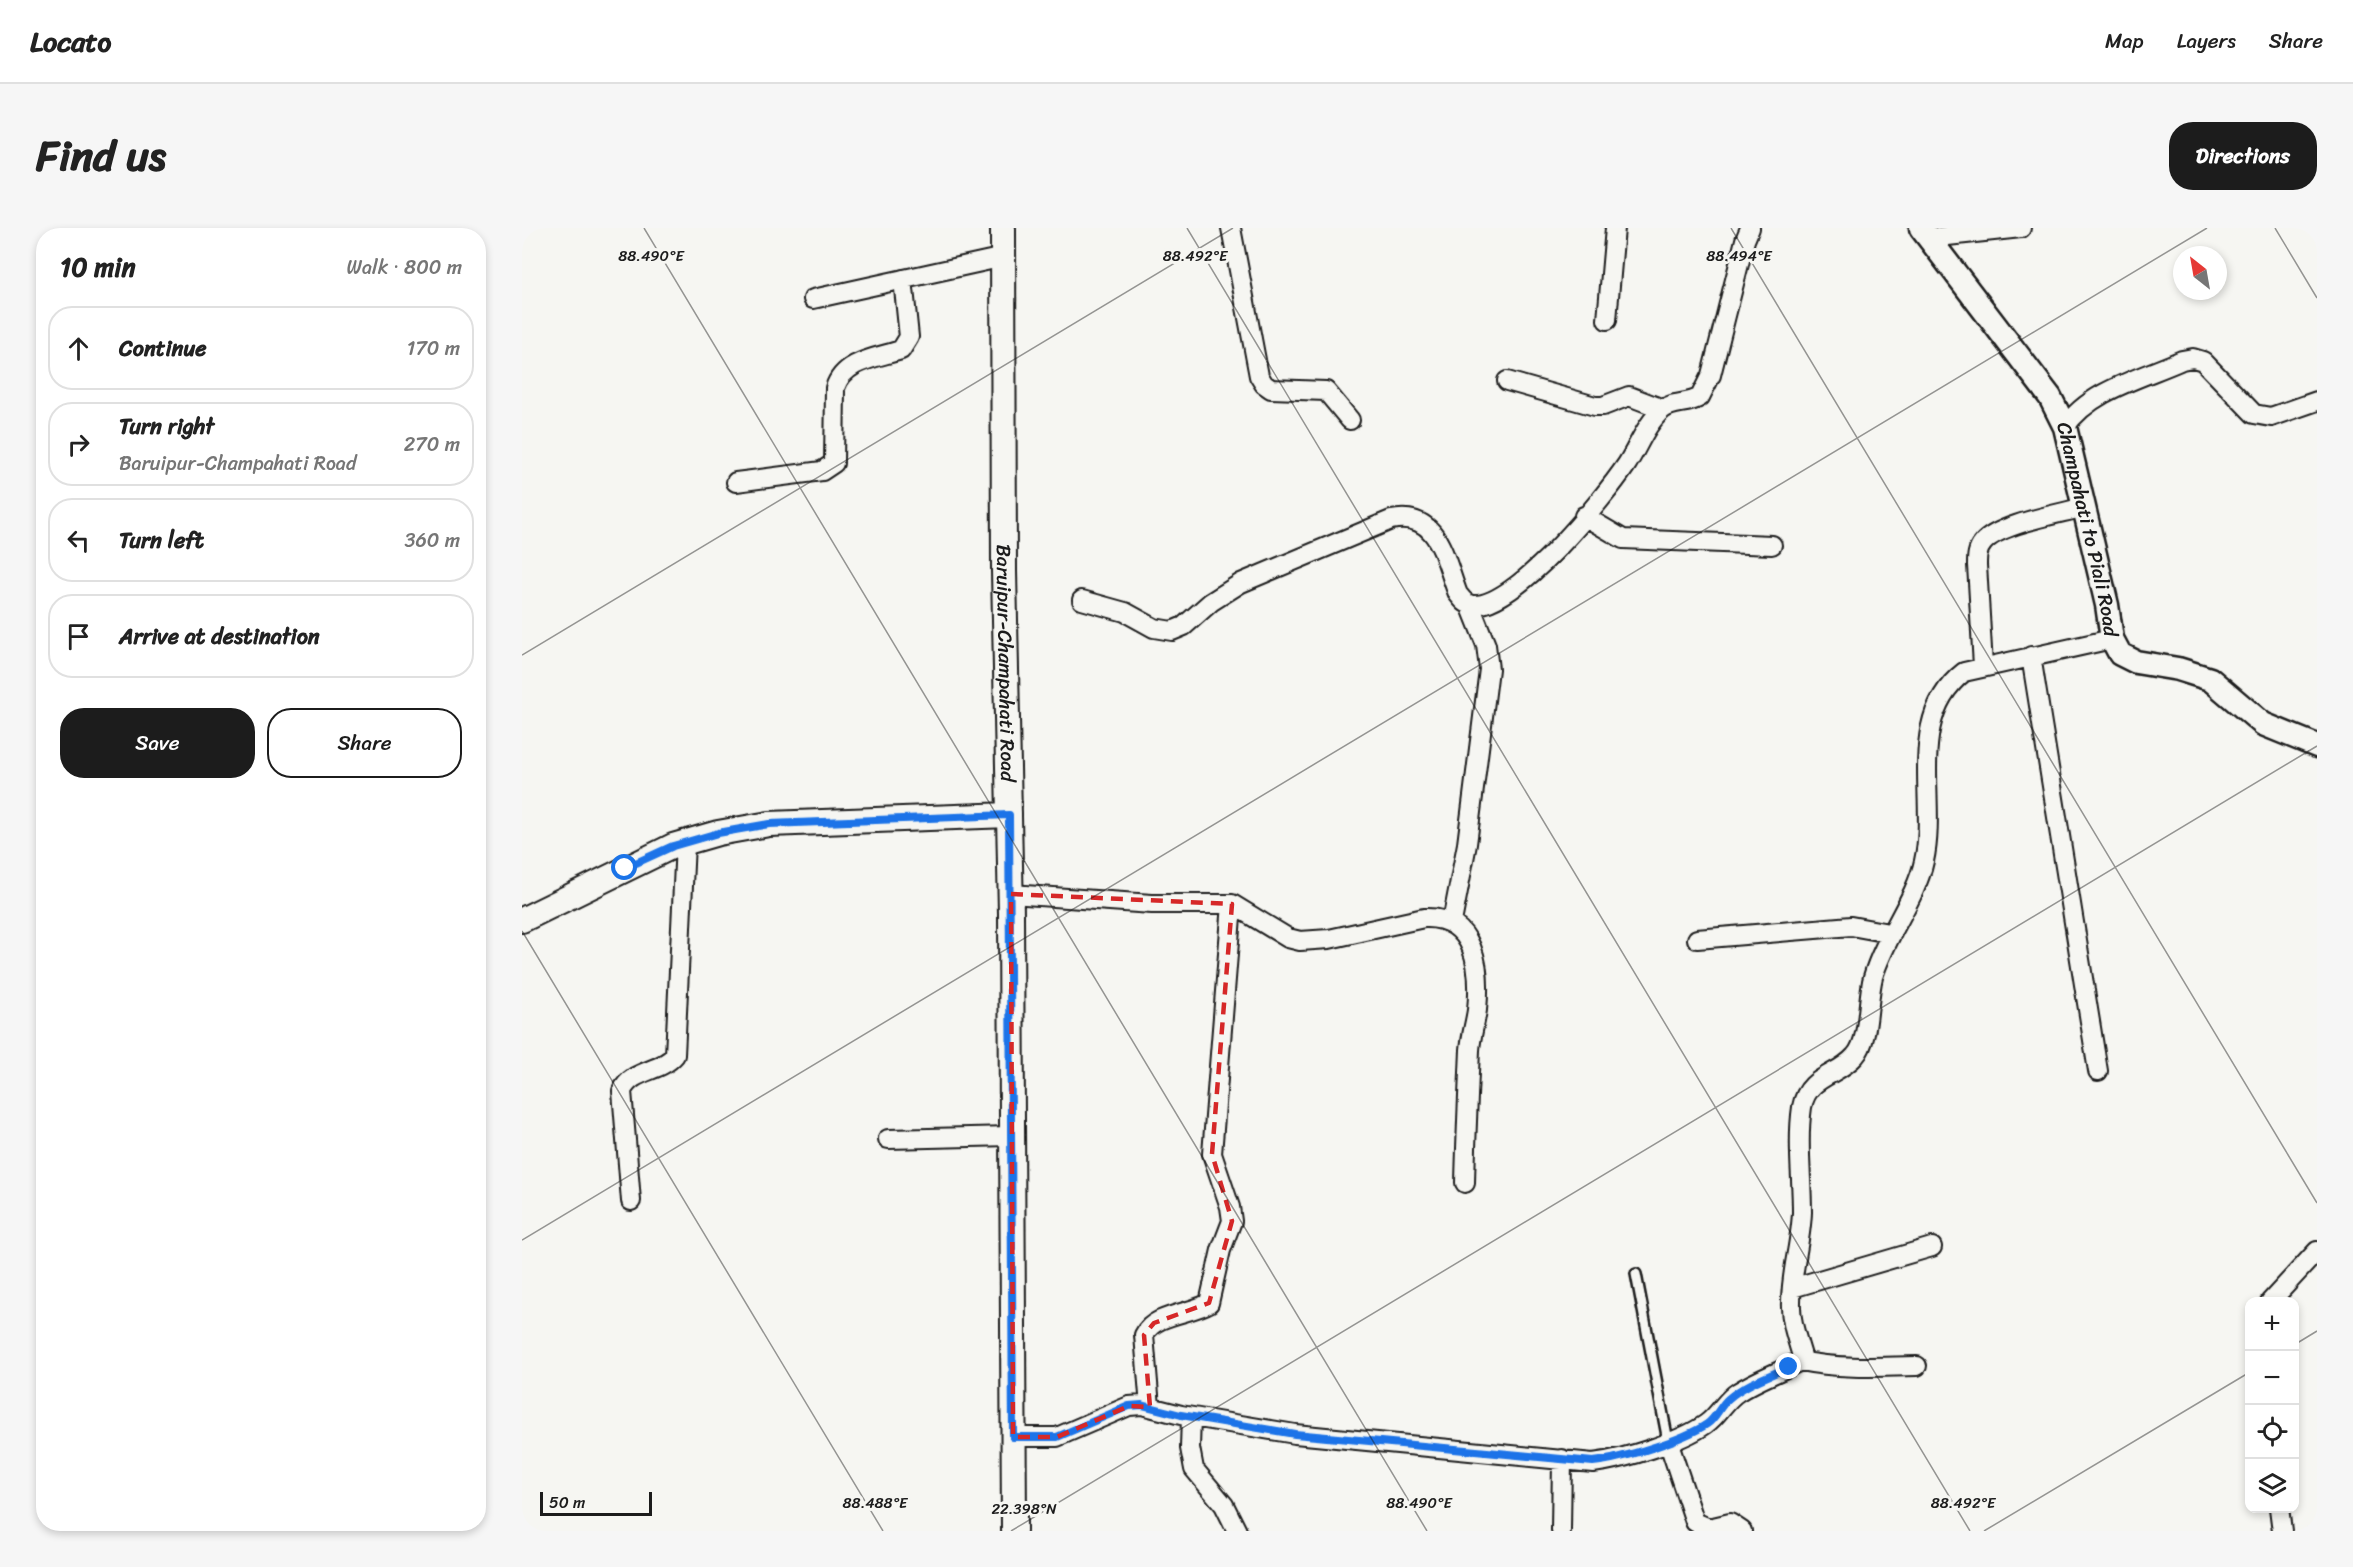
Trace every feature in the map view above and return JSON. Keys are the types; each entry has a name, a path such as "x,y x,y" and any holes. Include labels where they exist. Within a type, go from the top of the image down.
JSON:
{"main road":[{"name":"Baruipur-Champahati Road","path":"1003,228 1004,571 1011,894 1014,1531"},
{"path":"522,920 625,868 685,843 718,833 769,824 1009,815"}],"street":[{"path":"1231,228 1259,376 1264,384 1271,388 1326,391 1350,420"},
{"path":"1607,320 1615,228"},
{"path":"1470,605 1496,598 1533,574 1625,466 1662,409 1673,404 1693,401 1706,388 1750,228"},
{"path":"1925,233 2021,228"},
{"name":"Champahati to Piali Road","path":"1925,233 2050,397 2065,427 2112,639 2120,654 2136,662 2178,669 2210,679 2263,724 2317,746"},
{"path":"813,299 1004,257"},
{"path":"736,482 822,471 834,464 835,388 838,379 855,364 902,350 907,344 909,337 903,279"},
{"path":"2065,427 2079,408 2088,401 2182,360 2193,358 2203,362 2254,414 2271,417 2317,400"},
{"path":"1507,381 1595,406 1604,406 1629,396 1662,409"},
{"path":"1983,666 1977,565 1978,551 1984,541 2001,531 2084,507"},
{"path":"1584,516 1612,535 1623,539 1673,543 1772,545"},
{"path":"1082,600 1125,612 1154,628 1172,631 1184,626 1211,602 1241,583 1391,520 1406,517 1427,526 1434,534 1458,594 1470,605 1486,645 1489,669 1467,844 1452,922"},
{"path":"1800,1361 1802,1356 1792,1312 1792,1288 1802,1214 1802,1108 1806,1095 1817,1080 1856,1056 1864,1042 1870,988 1879,956 1924,863 1927,845 1925,782 1928,742 1936,711 1951,682 1964,672 2112,639"},
{"path":"2031,656 2098,1071"},
{"path":"631,1201 622,1091 626,1082 633,1077 668,1064 675,1055 685,843"},
{"path":"1011,894 1152,904 1232,904 1288,938 1300,941 1329,939 1424,918 1440,917 1452,922 1461,928 1470,943 1478,986 1470,1042 1465,1184"},
{"path":"1150,1407 1144,1335 1154,1323 1199,1309 1209,1303 1213,1294 1221,1250 1232,1221 1230,1207 1212,1154 1232,904"},
{"path":"1697,939 1851,926 1889,933"},
{"path":"888,1139 1011,1136"},
{"path":"1792,1288 1932,1247"},
{"path":"2275,1297 2317,1251"},
{"path":"1013,1437 1057,1437 1129,1406 1150,1407 1191,1417 1295,1434 1593,1462 1616,1460 1708,1423 1726,1401 1737,1392 1800,1361 1838,1367 1917,1366"},
{"path":"1191,1417 1190,1448 1194,1469 1224,1505 1237,1531"},
{"path":"1668,1441 1695,1522 1709,1528 1730,1523 1742,1531"},
{"path":"1561,1531 1562,1459"},
{"path":"2280,1513 2282,1531"}],"lane":[{"path":"1636,1274 1668,1441"}],"highlighted area":[{"path":"1011,894 1232,904 1212,1154 1232,1221 1209,1303 1154,1323 1144,1335 1150,1407 1129,1406 1057,1437 1013,1437"}],"route":[{"path":"625,868 673,846 718,833 769,824 1009,815 1013,1437 1057,1437 1078,1430 1129,1406 1142,1405 1181,1415 1295,1434 1593,1462 1616,1460 1695,1430 1708,1423 1726,1401 1737,1392 1789,1367"}]}
